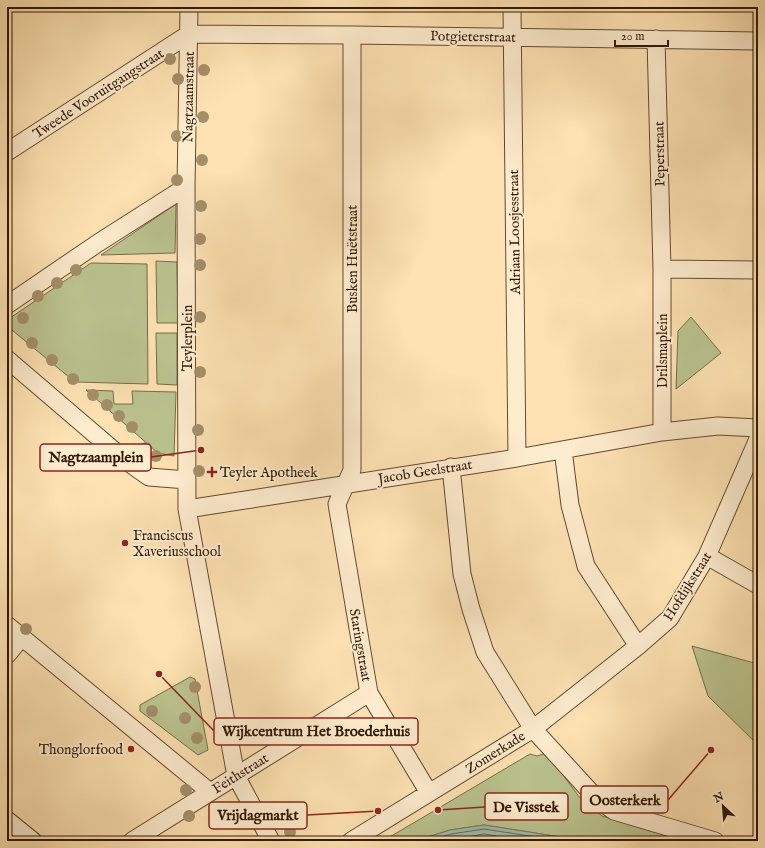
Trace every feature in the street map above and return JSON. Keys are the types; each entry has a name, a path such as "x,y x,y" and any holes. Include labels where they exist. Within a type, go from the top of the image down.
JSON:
{"street":[{"name":"Nagtzaamstraat","path":"186,187 189,7"},
{"name":"Adriaan Loosjesstraat","path":"512,7 517,458"},
{"name":"Potgieterstraat","path":"189,34 758,41"},
{"name":"Tweede Vooruitgangstraat","path":"7,152 189,34"},
{"name":"Busken Huëtstraat","path":"346,483 352,470 352,35"},
{"name":"Peperstraat","path":"656,39 662,269"},
{"path":"7,305 98,243 186,187"},
{"name":"Teylerplein","path":"186,187 187,480"},
{"path":"662,269 758,270"},
{"name":"Drilsmaplein","path":"662,269 662,432"},
{"path":"7,359 125,460 149,477 187,480 187,509 236,776 271,841"},
{"path":"662,432 718,426 758,428"},
{"name":"Jacob Geelstraat","path":"187,509 346,483 517,458 662,432"},
{"name":"Hofdijkstraat","path":"533,729 638,646 670,618 707,556 758,440"},
{"path":"563,450 570,505 586,566 638,646"},
{"path":"451,467 462,574 471,609 486,652 533,729"},
{"name":"Staringstraat","path":"346,483 337,504 369,693 429,792"},
{"path":"707,556 758,585"},
{"path":"7,625 210,792"},
{"path":"7,655 22,638"},
{"name":"Feithstraat","path":"132,841 369,693"},
{"name":"Zomerkade","path":"351,841 533,729 598,800 614,811 715,841"},
{"path":"7,820 33,841"}],"green space":[{"path":"176,204 175,253 101,255"},
{"path":"156,261 177,262 178,323 157,323"},
{"path":"91,263 147,264 148,384 75,382 7,326 7,320"},
{"path":"691,317 721,353 676,389 678,331"},
{"path":"156,333 177,333 177,385 157,384"},
{"path":"86,390 113,391 114,404 133,404 132,391 176,392 174,456 158,453"},
{"path":"692,646 758,664 758,745 708,696"},
{"path":"190,677 195,679 208,750 198,755 140,711 140,705"},
{"path":"547,753 580,798 602,816 689,841 586,841 484,825 450,830 415,841 383,841 530,754 537,756"}],"water":[{"path":"484,825 586,841 415,841 450,830"}],"place":[{"name":"Nagtzaamplein","path":"201,450"},
{"name":"Teyler Apotheek","path":"212,472"},
{"name":"Franciscus Xaveriusschool","path":"125,543"},
{"name":"Wijkcentrum Het Broederhuis","path":"159,674"},
{"name":"Thonglorfood","path":"131,749"},
{"name":"Oosterkerk","path":"711,750"},
{"name":"De Visstek","path":"438,810"},
{"name":"Vrijdagmarkt","path":"378,811"}]}
